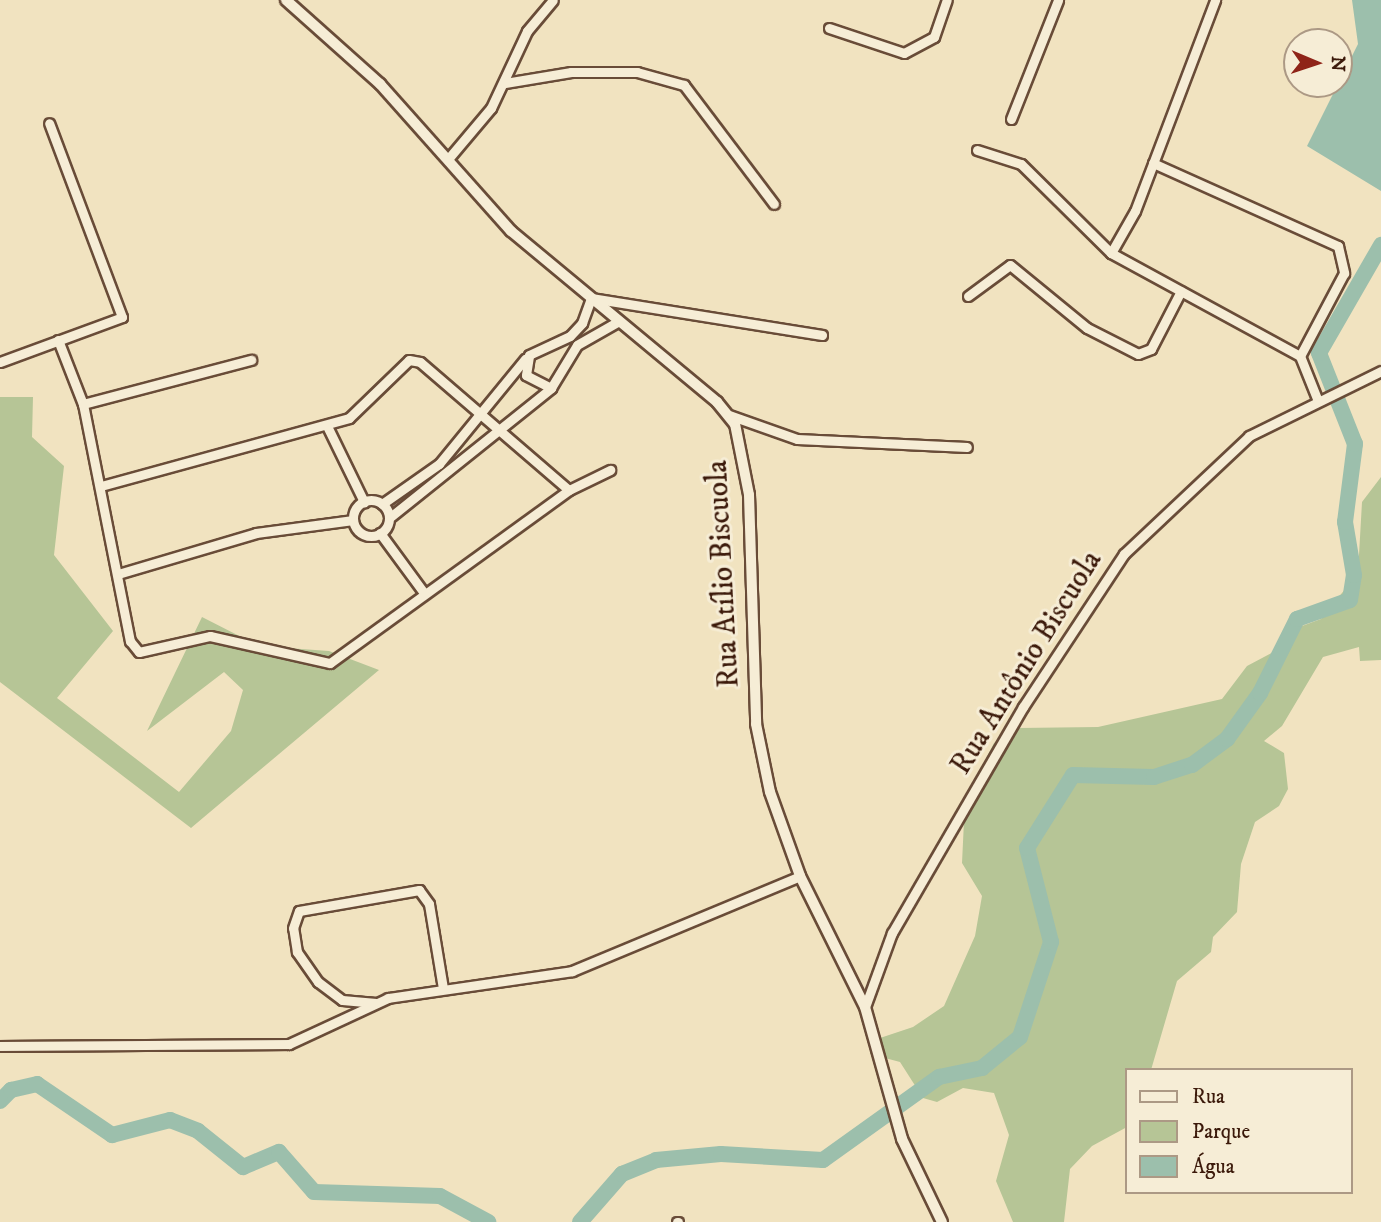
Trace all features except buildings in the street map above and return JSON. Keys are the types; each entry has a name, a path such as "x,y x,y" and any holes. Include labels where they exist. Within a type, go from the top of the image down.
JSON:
{"street":[{"name":"Rua Atílio Biscuola","path":"286,0 358,61 511,231 729,415 745,454 749,495 756,724 773,804 800,876 865,1007 896,1121 943,1222"},
{"path":"448,159 505,83 527,31 553,0"},
{"path":"830,28 904,53 934,37 947,0"},
{"path":"1011,119 1058,0"},
{"path":"1111,253 1153,163 1215,0"},
{"path":"505,83 571,72 637,72 684,85 774,204"},
{"path":"0,362 122,317 49,122"},
{"path":"977,150 1021,164 1111,253 1300,356 1322,400"},
{"path":"1153,163 1338,246 1344,273 1300,356"},
{"path":"968,296 1003,266 1013,267 1093,332 1138,354 1151,349 1181,290"},
{"path":"364,502 382,504 439,464 529,355 570,336 582,323 591,298 822,335"},
{"path":"380,533 389,518 501,431 551,388 577,345 619,321"},
{"path":"58,340 83,404 130,641 139,652 210,636 314,663 330,663 569,490 610,470"},
{"path":"529,355 526,375 551,388"},
{"path":"83,404 251,360"},
{"path":"101,486 327,426 367,404 397,365 409,360 420,362 569,490"},
{"name":"Rua Antônio Biscuola","path":"865,1007 892,933 1094,593 1221,457 1322,400 1381,371"},
{"path":"729,415 797,439 967,447"},
{"path":"327,426 364,502"},
{"path":"353,520 364,502"},
{"path":"382,504 389,518"},
{"path":"118,574 256,533 353,520"},
{"path":"353,520 363,534 380,533"},
{"path":"380,533 424,593"},
{"path":"0,1046 269,1047 307,1040 378,1003 443,989 572,971 800,876"},
{"path":"378,1003 342,1000 318,982 297,952 293,928 299,911 419,890 429,904 443,989"}],"green space":[{"path":"0,397 33,397 32,437 64,466 54,555 113,631 57,698 179,792 231,731 243,690 224,672 147,731 202,617 259,646 329,651 379,670 191,828 0,682"},
{"path":"1381,477 1381,660 1360,661 1359,647 1323,657 1282,726 1264,741 1284,753 1288,789 1279,806 1255,822 1241,864 1237,912 1213,937 1211,952 1177,981 1152,1068 1126,1068 1126,1128 1092,1146 1070,1169 1064,1222 1013,1222 996,1181 1009,1135 994,1093 963,1088 937,1102 923,1098 900,1062 870,1054 874,1040 913,1027 944,1006 975,936 982,896 962,863 965,800 994,743 1019,728 1098,727 1222,699 1247,666 1281,648 1294,629 1321,619 1350,583 1359,555 1362,502"}],"water":[{"path":"1352,0 1381,0 1381,191 1307,146 1331,98 1353,98 1353,54 1358,44"}],"waterway":[{"path":"580,1222 622,1174 656,1160 721,1154 823,1160 939,1077 982,1068 1020,1037 1051,942 1027,848 1073,775 1154,777 1192,765 1227,739 1260,693 1297,619 1350,600 1354,575 1345,522 1355,444 1319,353 1381,245"},
{"path":"0,1101 11,1090 37,1084 112,1135 170,1120 198,1131 243,1167 279,1152 314,1192 440,1196 488,1222"}]}
